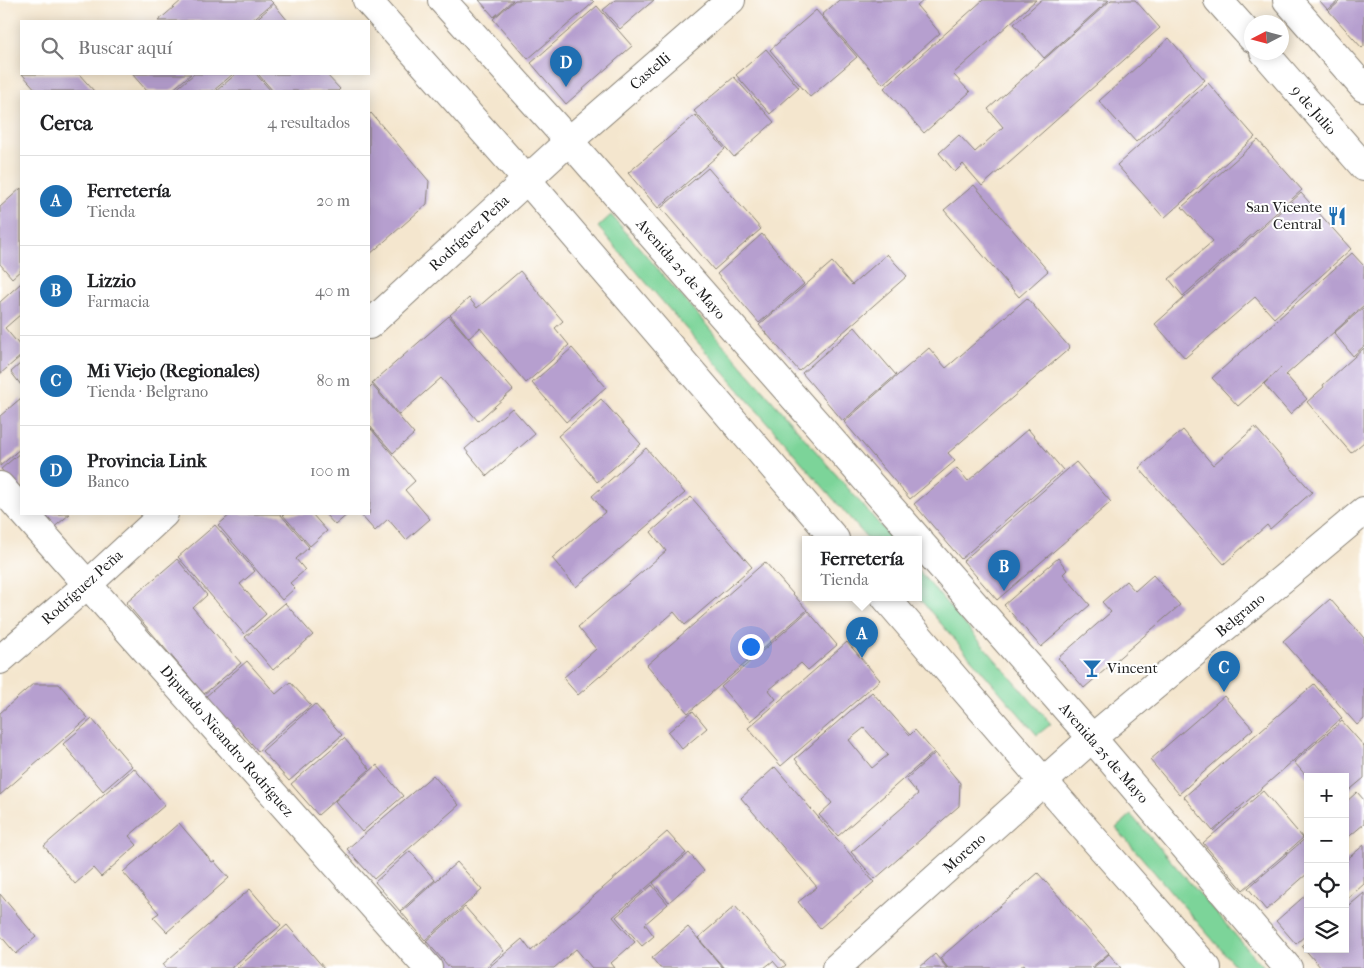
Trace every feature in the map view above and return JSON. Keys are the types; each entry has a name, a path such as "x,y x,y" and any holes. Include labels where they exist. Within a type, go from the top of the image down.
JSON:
{"main road":[{"path":"367,0 527,180 832,536"},
{"name":"Avenida 25 de Mayo","path":"442,0 569,141 915,536"},
{"name":"Castelli","path":"569,141 732,0"},
{"path":"1218,0 1244,29"},
{"path":"1287,0 1364,88"},
{"name":"9 de Julio","path":"1271,60 1364,167"},
{"name":"Rodríguez Peña","path":"370,324 569,141"},
{"path":"0,486 20,509"},
{"name":"Belgrano","path":"1092,738 1364,511"},
{"name":"Diputado Nicandro Rodríguez","path":"26,515 428,968"},
{"name":"Rodríguez Peña","path":"0,660 88,584 163,515"},
{"name":"Avenida 25 de Mayo","path":"922,545 1092,738 1288,968"},
{"path":"888,601 1207,968"},
{"name":"Moreno","path":"836,968 1092,738"}],"green space":[{"path":"611,215 889,536 865,536 598,227"},
{"path":"922,575 1051,724 1037,735 921,601"},
{"path":"1131,815 1264,968 1237,968 1116,828"}],"building":[{"path":"182,0 270,0 273,3 252,20 159,20"},
{"path":"479,0 513,0 494,17"},
{"path":"515,0 592,0 594,2 528,59 493,19"},
{"path":"615,0 654,0 620,29 603,10"},
{"path":"839,0 924,0 917,6 940,33 883,84 822,15"},
{"path":"983,0 1036,0 953,74 970,92 924,133 884,88"},
{"path":"1041,0 1109,0 1044,58 1014,24"},
{"path":"1111,0 1135,0 1160,28 982,186 963,164 955,172 939,153 959,135 975,152 1003,127 988,109"},
{"path":"1319,0 1339,0 1328,10"},
{"path":"1341,0 1364,0 1364,46 1362,48 1329,11"},
{"path":"274,4 287,20 255,20"},
{"path":"597,6 632,46 566,104 531,63"},
{"path":"816,10 857,57 810,97 770,50"},
{"path":"1169,38 1205,80 1136,142 1099,101"},
{"path":"766,49 799,88 770,114 736,75"},
{"path":"23,75 80,75 93,90 36,90"},
{"path":"133,75 190,75 172,90 146,90"},
{"path":"193,75 232,75 214,90 175,90"},
{"path":"235,75 257,75 270,90 217,90"},
{"path":"259,75 327,75 340,89 339,90 272,90"},
{"path":"734,77 774,122 734,157 694,111"},
{"path":"1208,83 1255,137 1164,218 1117,165"},
{"path":"370,114 429,181 427,204 370,254"},
{"path":"695,115 725,149 658,208 628,173"},
{"path":"1258,140 1302,190 1183,296 1169,279 1213,241 1182,207"},
{"path":"708,168 761,229 714,270 661,208"},
{"path":"974,185 1048,271 1019,297 944,210"},
{"path":"20,189 20,271 12,278 0,264 0,207"},
{"path":"1301,193 1351,249 1274,318 1255,297 1185,358 1155,324"},
{"path":"762,234 804,284 759,323 717,274"},
{"path":"1352,253 1364,266 1364,305 1286,375 1307,399 1290,414 1264,384 1281,368 1238,406 1212,378"},
{"path":"887,254 907,276 799,371 759,325 832,262 852,285"},
{"path":"520,271 563,321 555,328 569,345 526,383 480,328 469,338 450,315 469,298 477,308"},
{"path":"20,284 20,315 5,328 20,346 20,357 0,374 0,302"},
{"path":"1027,298 1070,348 948,453 955,461 910,499 844,422 929,348 946,368"},
{"path":"1364,307 1364,346 1353,356 1334,333"},
{"path":"449,316 513,390 478,421 441,378 399,415 372,383"},
{"path":"855,327 896,375 843,421 802,373"},
{"path":"572,348 606,387 566,422 532,383"},
{"path":"1364,348 1364,442 1351,453 1307,402"},
{"path":"20,364 20,384 11,372"},
{"path":"372,385 414,434 393,453 370,426 370,387"},
{"path":"20,399 20,449 0,466 0,416"},
{"path":"601,399 641,444 597,482 558,436"},
{"path":"512,408 535,434 487,476 465,449"},
{"path":"1255,427 1312,492 1270,529 1267,525 1224,564 1139,468 1183,430 1213,465"},
{"path":"1028,429 1063,470 961,559 914,504 957,468 968,481"},
{"path":"370,430 415,481 405,490 430,519 406,540 388,519 375,531 361,515 370,515"},
{"path":"646,448 685,493 576,587 552,558 605,512 592,496"},
{"path":"20,453 20,492 1,469"},
{"path":"1076,462 1111,502 997,600 963,561"},
{"path":"691,497 752,567 685,625 674,612 578,695 563,678 596,649 578,627 666,551 651,532"},
{"path":"40,515 69,515 52,529"},
{"path":"230,515 281,515 309,547 296,559 305,570 290,583 295,588 282,600 218,525"},
{"path":"283,515 313,515 327,531 310,546"},
{"path":"326,515 347,515 335,525"},
{"path":"215,525 255,571 240,584 266,614 244,634 178,557"},
{"path":"1058,558 1067,570 1063,574 1090,605 1041,647 1004,605"},
{"path":"177,559 207,595 193,608 241,663 204,694 126,603"},
{"path":"765,562 807,610 688,713 647,665"},
{"path":"1153,575 1180,605 1084,688 1058,658 1111,612 1102,602 1126,581 1135,591"},
{"path":"1330,599 1364,638 1364,719 1357,725 1283,641"},
{"path":"285,603 313,635 273,670 245,637"},
{"path":"808,611 837,645 808,670 801,663 769,690 776,699 750,721 721,687"},
{"path":"847,642 880,680 781,766 748,728"},
{"path":"247,661 276,694 290,682 311,705 258,751 237,727 234,730 205,697"},
{"path":"33,684 59,684 88,718 0,795 0,713"},
{"path":"1314,684 1342,718 1213,831 1184,797"},
{"path":"872,692 910,735 915,730 934,752 838,836 819,815 832,803 795,759","holes":["864,728 888,755 872,768 849,740"]},
{"path":"1224,696 1253,729 1179,794 1150,760"},
{"path":"315,704 342,735 289,781 262,751"},
{"path":"693,711 707,728 682,749 668,732"},
{"path":"92,719 132,766 103,791 63,744"},
{"path":"1342,721 1364,746 1364,778 1349,791 1349,773 1304,773 1294,762"},
{"path":"344,738 370,769 318,815 291,784"},
{"path":"935,753 960,783 959,806 875,879 851,852 918,794 906,779"},
{"path":"377,765 403,796 362,832 335,801"},
{"path":"775,767 874,882 820,928 798,902 817,887 741,798"},
{"path":"134,768 165,805 129,836 137,845 101,877 93,868 75,884 44,846"},
{"path":"433,775 459,805 374,879 347,849"},
{"path":"1263,791 1303,838 1243,890 1203,843"},
{"path":"1357,792 1364,800 1364,824 1349,837 1349,818 1349,799"},
{"path":"179,823 212,862 214,861 229,878 167,932 153,917 159,913 123,872"},
{"path":"667,832 686,853 613,917 635,942 611,963 615,968 592,968 576,949 554,968 488,968 522,939 531,951"},
{"path":"1304,839 1304,877 1266,910 1248,888"},
{"path":"1364,845 1364,884 1349,897 1349,863 1349,858"},
{"path":"410,851 435,880 400,911 375,882"},
{"path":"689,853 704,871 669,902 653,883"},
{"path":"457,862 482,890 425,940 401,912"},
{"path":"1038,873 1109,953 1091,968 1027,968 1024,964 1019,968 948,968 940,958"},
{"path":"652,885 668,904 645,924 654,936 642,946 616,917"},
{"path":"250,889 281,925 231,968 166,968 163,964"},
{"path":"1364,893 1364,968 1321,968 1308,953 1349,953 1349,906"},
{"path":"0,894 36,937 16,954 0,935"},
{"path":"1304,896 1304,937 1296,944 1276,921"},
{"path":"735,906 786,965 779,968 773,961 764,968 724,968 698,938"},
{"path":"465,907 504,951 485,968 450,968 426,941"},
{"path":"287,925 324,968 237,968"},
{"path":"688,927 723,968 660,968 652,958"},
{"path":"935,954 947,968 919,968"},
{"path":"1109,954 1121,968 1093,968"}],"place":[{"name":"Provincia Link","path":"566,87"},
{"name":"San Vicente Central","path":"1337,216"},
{"name":"Lizzio","path":"1004,591"},
{"name":"Ferretería","path":"862,658"},
{"name":"Vincent","path":"1092,668"},
{"name":"Mi Viejo (Regionales)","path":"1224,692"}]}
